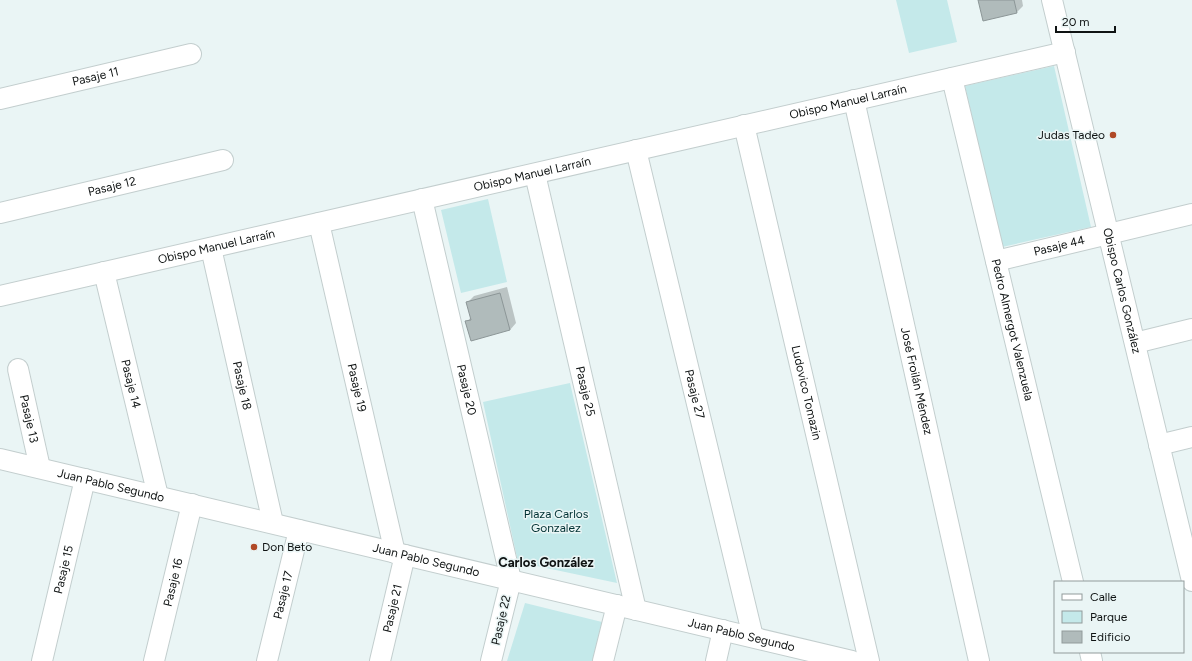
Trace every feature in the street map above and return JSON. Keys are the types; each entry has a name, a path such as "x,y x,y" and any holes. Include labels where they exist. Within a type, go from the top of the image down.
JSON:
{"street":[{"name":"Obispo Carlos González","path":"1052,0 1159,445 1188,550 1192,581"},
{"name":"Obispo Manuel Larraín","path":"0,296 1065,52"},
{"name":"Pasaje 11","path":"0,99 191,54"},
{"name":"Pedro Almergot Valenzuela","path":"952,78 1073,581"},
{"name":"José Froilán Méndez","path":"854,100 980,661"},
{"name":"Ludovico Tomazin","path":"744,125 869,661"},
{"name":"Pasaje 27","path":"636,150 753,638"},
{"name":"Pasaje 12","path":"0,213 223,160"},
{"name":"Pasaje 25","path":"535,174 636,610"},
{"name":"Pasaje 20","path":"422,199 511,580"},
{"name":"Pasaje 44","path":"996,261 1192,214"},
{"name":"Pasaje 19","path":"319,223 400,554"},
{"name":"Pasaje 18","path":"211,248 273,523"},
{"name":"Pasaje 14","path":"104,272 158,496"},
{"path":"1135,343 1192,329"},
{"name":"Pasaje 13","path":"18,369 40,468"},
{"path":"1159,445 1192,437"},
{"name":"Juan Pablo Segundo","path":"0,459 723,630 827,658 852,661"},
{"name":"Pasaje 15","path":"42,661 85,479"},
{"name":"Pasaje 16","path":"154,661 192,504"},
{"name":"Pasaje 17","path":"268,661 299,530"},
{"name":"Pasaje 21","path":"380,661 400,554"},
{"name":"Pasaje 22","path":"491,661 511,580"},
{"path":"603,661 617,605"},
{"path":"716,661 723,630"}],"green space":[{"path":"896,0 947,0 957,42 909,53"},
{"path":"1054,66 1091,227 1002,247 965,86"},
{"path":"488,199 507,282 461,293 441,210"},
{"name":"Plaza Carlos Gonzalez","path":"570,383 617,583 518,562 483,402"},
{"path":"525,603 602,622 593,661 507,661"}],"building":[{"path":"978,0 1014,0 1017,13 983,21"},
{"path":"500,293 510,330 471,341 465,321 471,320 466,302"}],"place":[{"name":"Judas Tadeo","path":"1113,135"},
{"name":"Don Beto","path":"254,547"}],"district":[{"name":"Carlos González","path":"546,562"}]}
